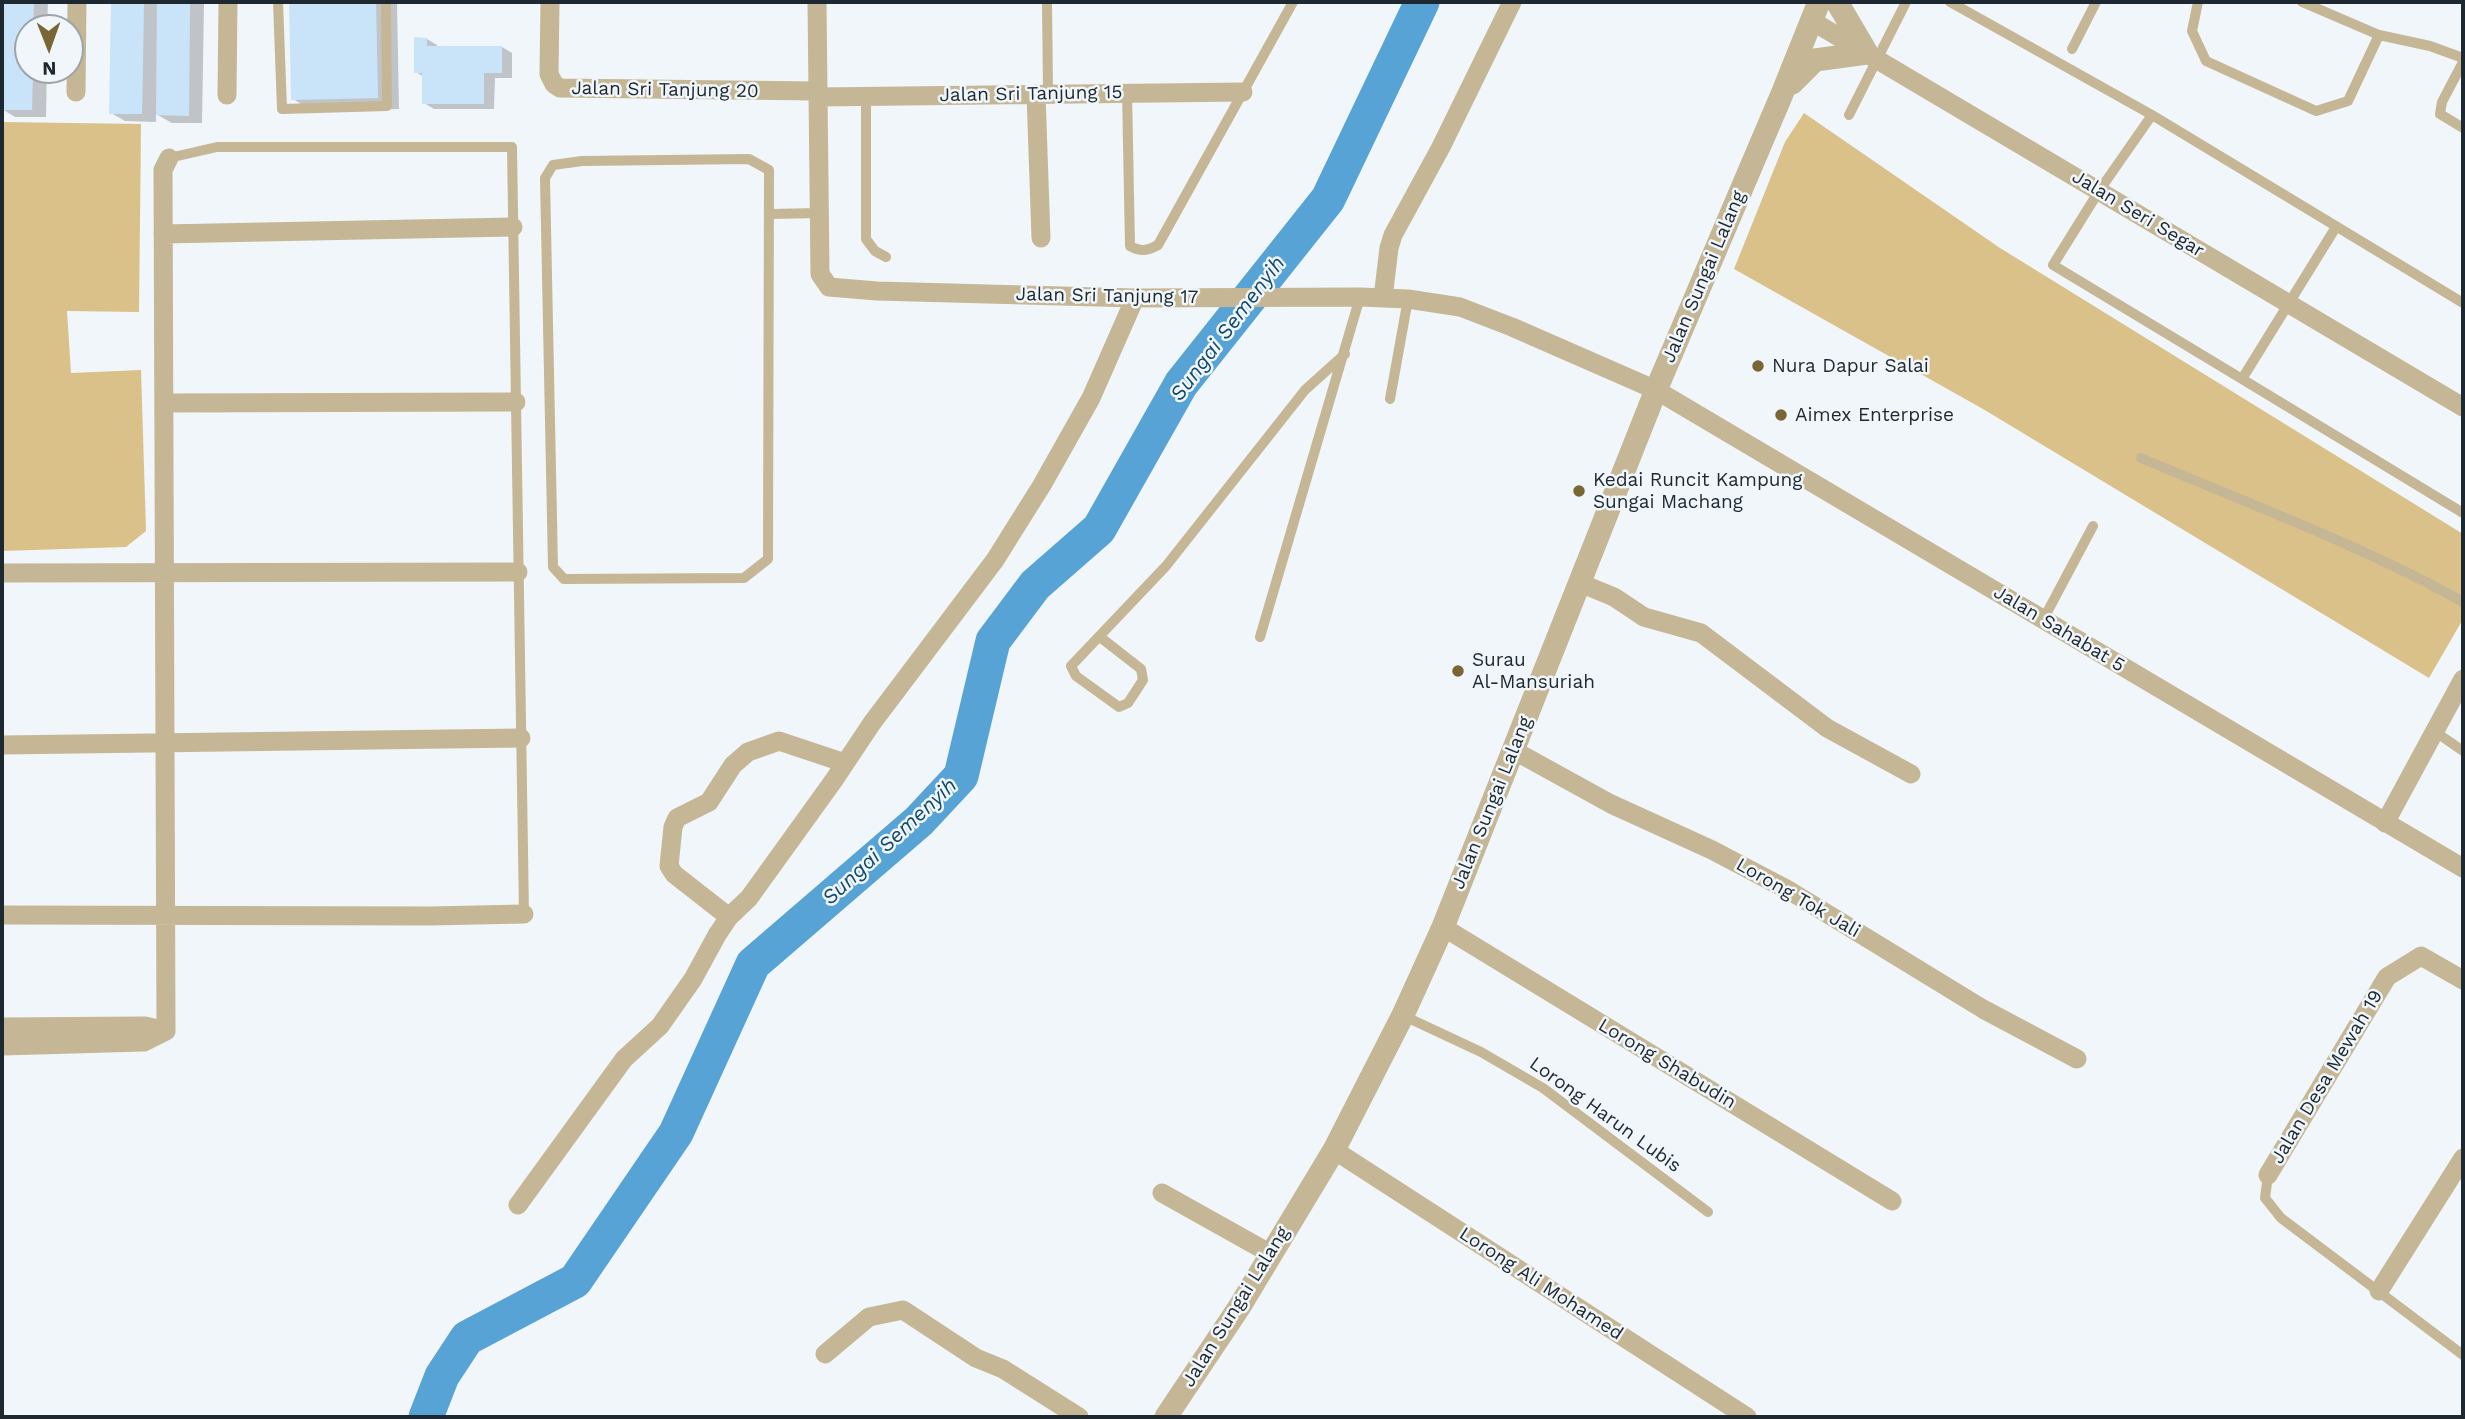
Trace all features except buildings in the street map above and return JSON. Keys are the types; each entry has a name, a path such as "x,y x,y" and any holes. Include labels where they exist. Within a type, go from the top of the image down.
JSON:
{"street":[{"path":"76,2 76,92"},
{"path":"227,95 228,2"},
{"name":"Jalan Sri Tanjung 20","path":"550,2 549,74 560,89 819,94"},
{"name":"Jalan Sri Tanjung 17","path":"817,2 820,274 829,287 877,291 1135,298 1408,299 1460,307 1656,390"},
{"path":"1383,298 1388,248 1512,2"},
{"path":"1782,94 1815,60 1871,56 1837,2"},
{"name":"Jalan Seri Segar","path":"1816,11 1871,56 2463,407"},
{"name":"Jalan Sungai Lalang","path":"1166,1417 1334,1150 1403,1015 1443,927 1656,390 1816,11"},
{"name":"Jalan Sri Tanjung 15","path":"819,94 866,97 1243,92"},
{"path":"1041,238 1042,94"},
{"path":"166,1031 163,170 169,158"},
{"path":"163,234 513,227"},
{"path":"518,1205 624,1059 660,1026 693,979 729,917 749,898 872,723 995,560 1091,398 1135,298"},
{"name":"Jalan Sahabat 5","path":"1656,390 2463,868"},
{"path":"164,403 516,402"},
{"path":"2,573 518,572"},
{"path":"1580,583 1614,597 1644,617 1702,632 1827,728 1911,774"},
{"path":"2385,823 2463,679"},
{"path":"2,745 521,738"},
{"path":"729,917 674,874 669,866 673,827 677,818 709,802 733,765 748,752 779,741 845,763"},
{"name":"Lorong Tok Jali","path":"1513,750 1611,804 1712,850 1790,891 1983,1009 2077,1059"},
{"path":"2,915 524,914"},
{"name":"Lorong Shabudin","path":"1443,927 1892,1201"},
{"name":"Jalan Desa Mewah 19","path":"2268,1175 2387,977 2421,956 2463,980"},
{"path":"2,1027 145,1026 166,1031"},
{"path":"2,1046 144,1042 166,1031"},
{"name":"Lorong Ali Mohamed","path":"1334,1150 1747,1417"},
{"path":"2379,1291 2463,1158"},
{"path":"1162,1193 1271,1254"},
{"path":"825,1354 869,1317 903,1310 966,1352 1003,1368 1079,1417"}],"lane":[{"path":"278,2 282,109 387,106 386,2"},
{"path":"1042,94 1047,2"},
{"path":"1127,92 1130,246 1139,251 1149,250 1158,245 1293,2"},
{"path":"1849,115 1871,56 1906,2"},
{"path":"1950,2 2152,115 2463,303"},
{"path":"2072,49 2096,2"},
{"path":"2198,2 2192,31 2206,61 2316,111 2348,101 2379,35"},
{"path":"2302,2 2379,35 2430,46 2463,60 2442,102 2440,114 2463,128"},
{"path":"866,97 866,239 875,251 886,257"},
{"path":"2152,115 2099,191 2053,265 2463,513"},
{"path":"169,158 217,147 512,147 524,914"},
{"path":"749,159 769,170 770,214 768,559 744,578 564,579 553,567 545,178 553,165 582,161 749,159"},
{"path":"770,214 820,213"},
{"path":"2242,379 2336,227"},
{"path":"1260,637 1360,297"},
{"path":"1390,398 1408,299"},
{"path":"1100,637 1141,669 1143,680 1128,703 1119,707 1076,676 1070,666 1166,566 1305,390 1345,354"},
{"path":"2141,458 2300,524 2426,581 2463,602"},
{"path":"2043,620 2093,526"},
{"path":"2434,732 2463,751"},
{"name":"Lorong Harun Lubis","path":"1403,1015 1481,1052 1543,1088 1708,1212"},
{"path":"2268,1175 2265,1198 2281,1218 2463,1355"}],"shaded area":[{"path":"1804,113 2000,248 2463,534 2463,619 2429,678 1983,409 1734,269 1785,142"},
{"path":"2,122 141,124 139,312 67,311 71,373 141,370 146,531 126,547 2,551"}],"waterway":[{"name":"Sungai Semenyih","path":"426,1417 442,1376 467,1338 575,1281 676,1133 753,964 919,821 961,776 993,641 1035,585 1099,529 1181,384 1328,199 1422,2"}],"place":[{"name":"Nura Dapur Salai","path":"1758,366"},
{"name":"Aimex Enterprise","path":"1781,415"},
{"name":"Kedai Runcit Kampung Sungai Machang","path":"1579,491"},
{"name":"Surau Al-Mansuriah","path":"1458,671"}]}
